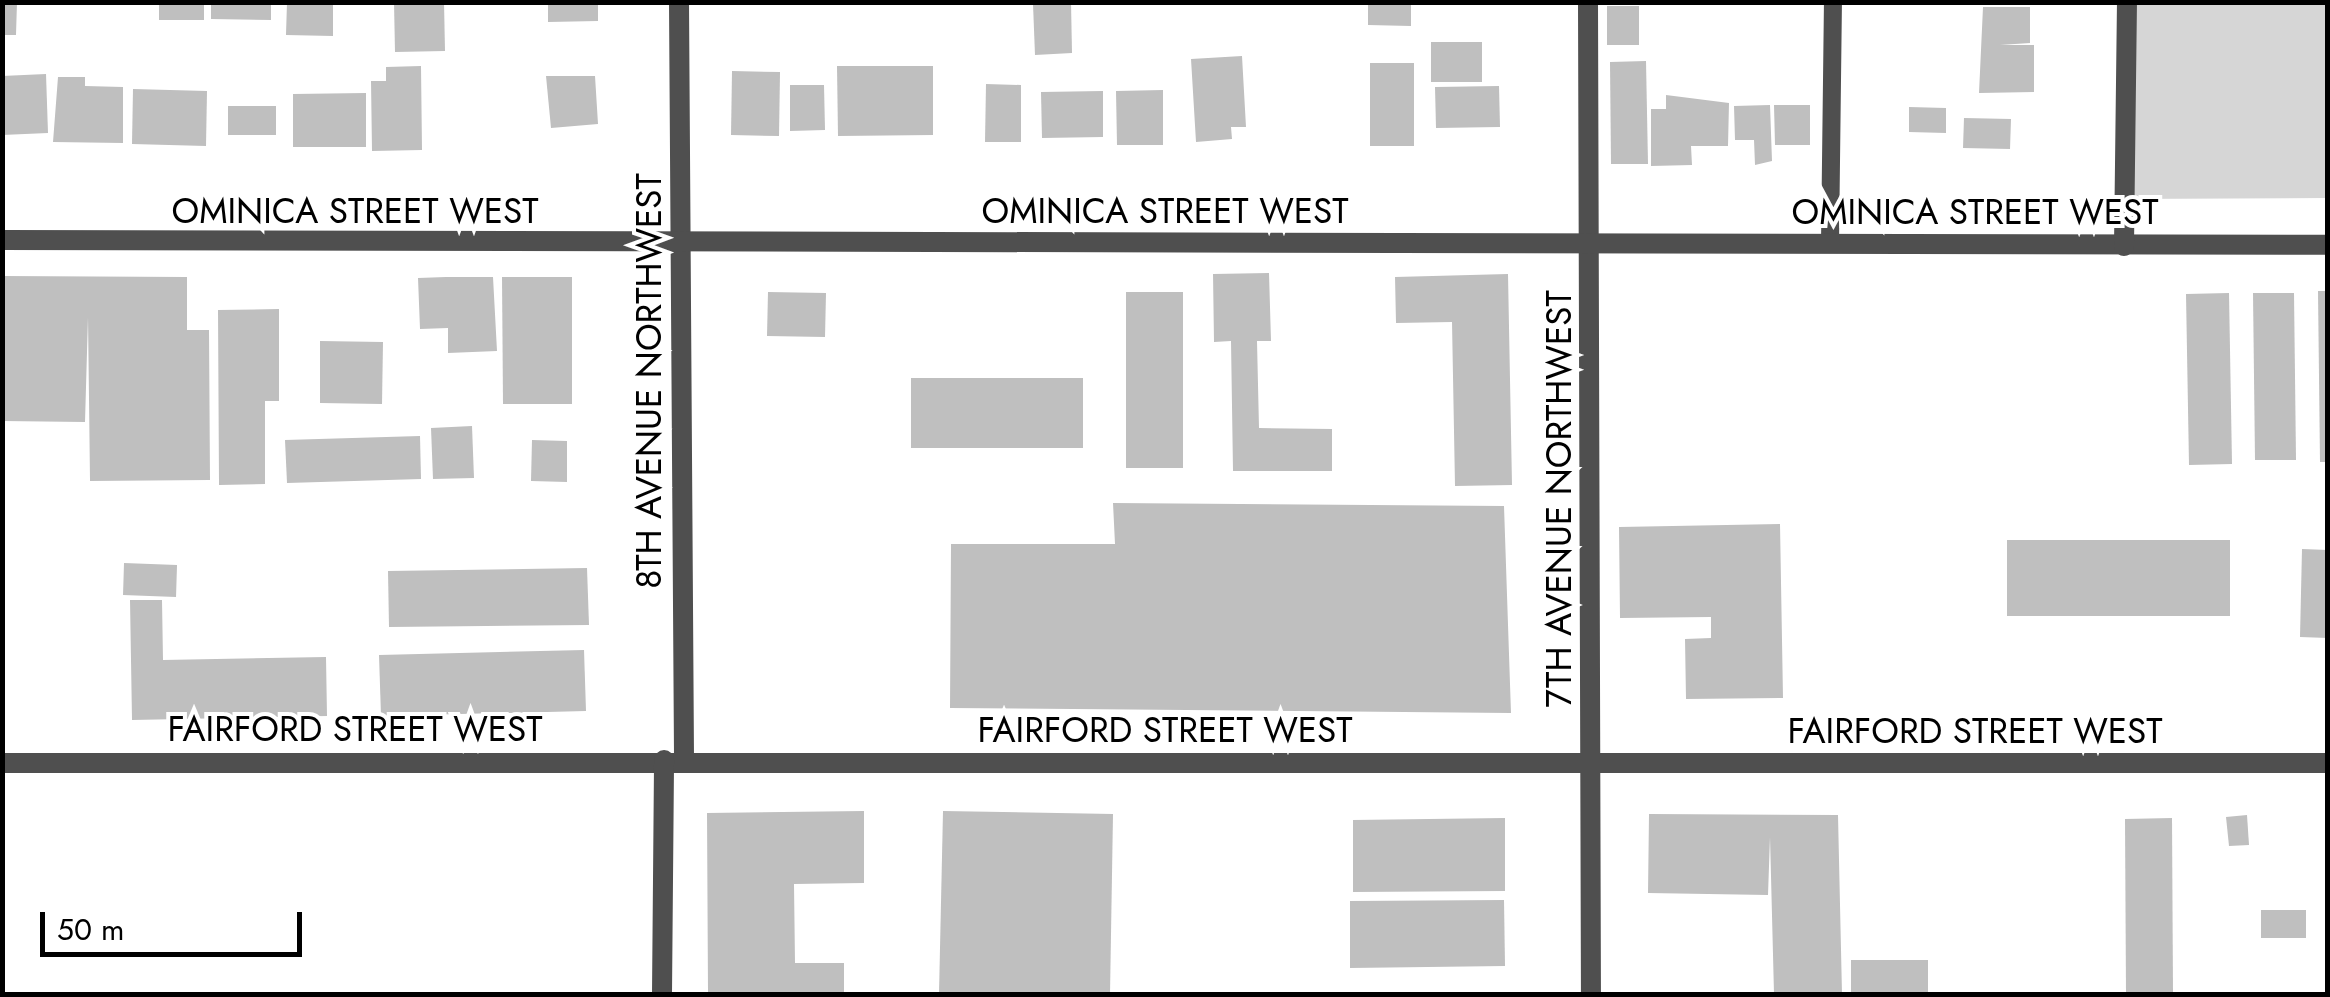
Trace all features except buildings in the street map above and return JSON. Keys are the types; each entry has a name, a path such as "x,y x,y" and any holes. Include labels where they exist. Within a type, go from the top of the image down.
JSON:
{"street":[{"name":"8TH AVENUE NORTHWEST","path":"662,994 674,760 681,246 678,2"},
{"name":"7TH AVENUE NORTHWEST","path":"1588,2 1594,764 1591,994"},
{"path":"2124,246 2127,2"},
{"name":"OMINICA STREET WEST","path":"2,240 681,246 1590,242 2328,245"},
{"name":"FAIRFORD STREET WEST","path":"2,763 2328,763"}],"lane":[{"path":"1830,244 1832,2"}],"shaded area":[{"path":"2122,3 2327,3 2327,198 2123,199"}]}
